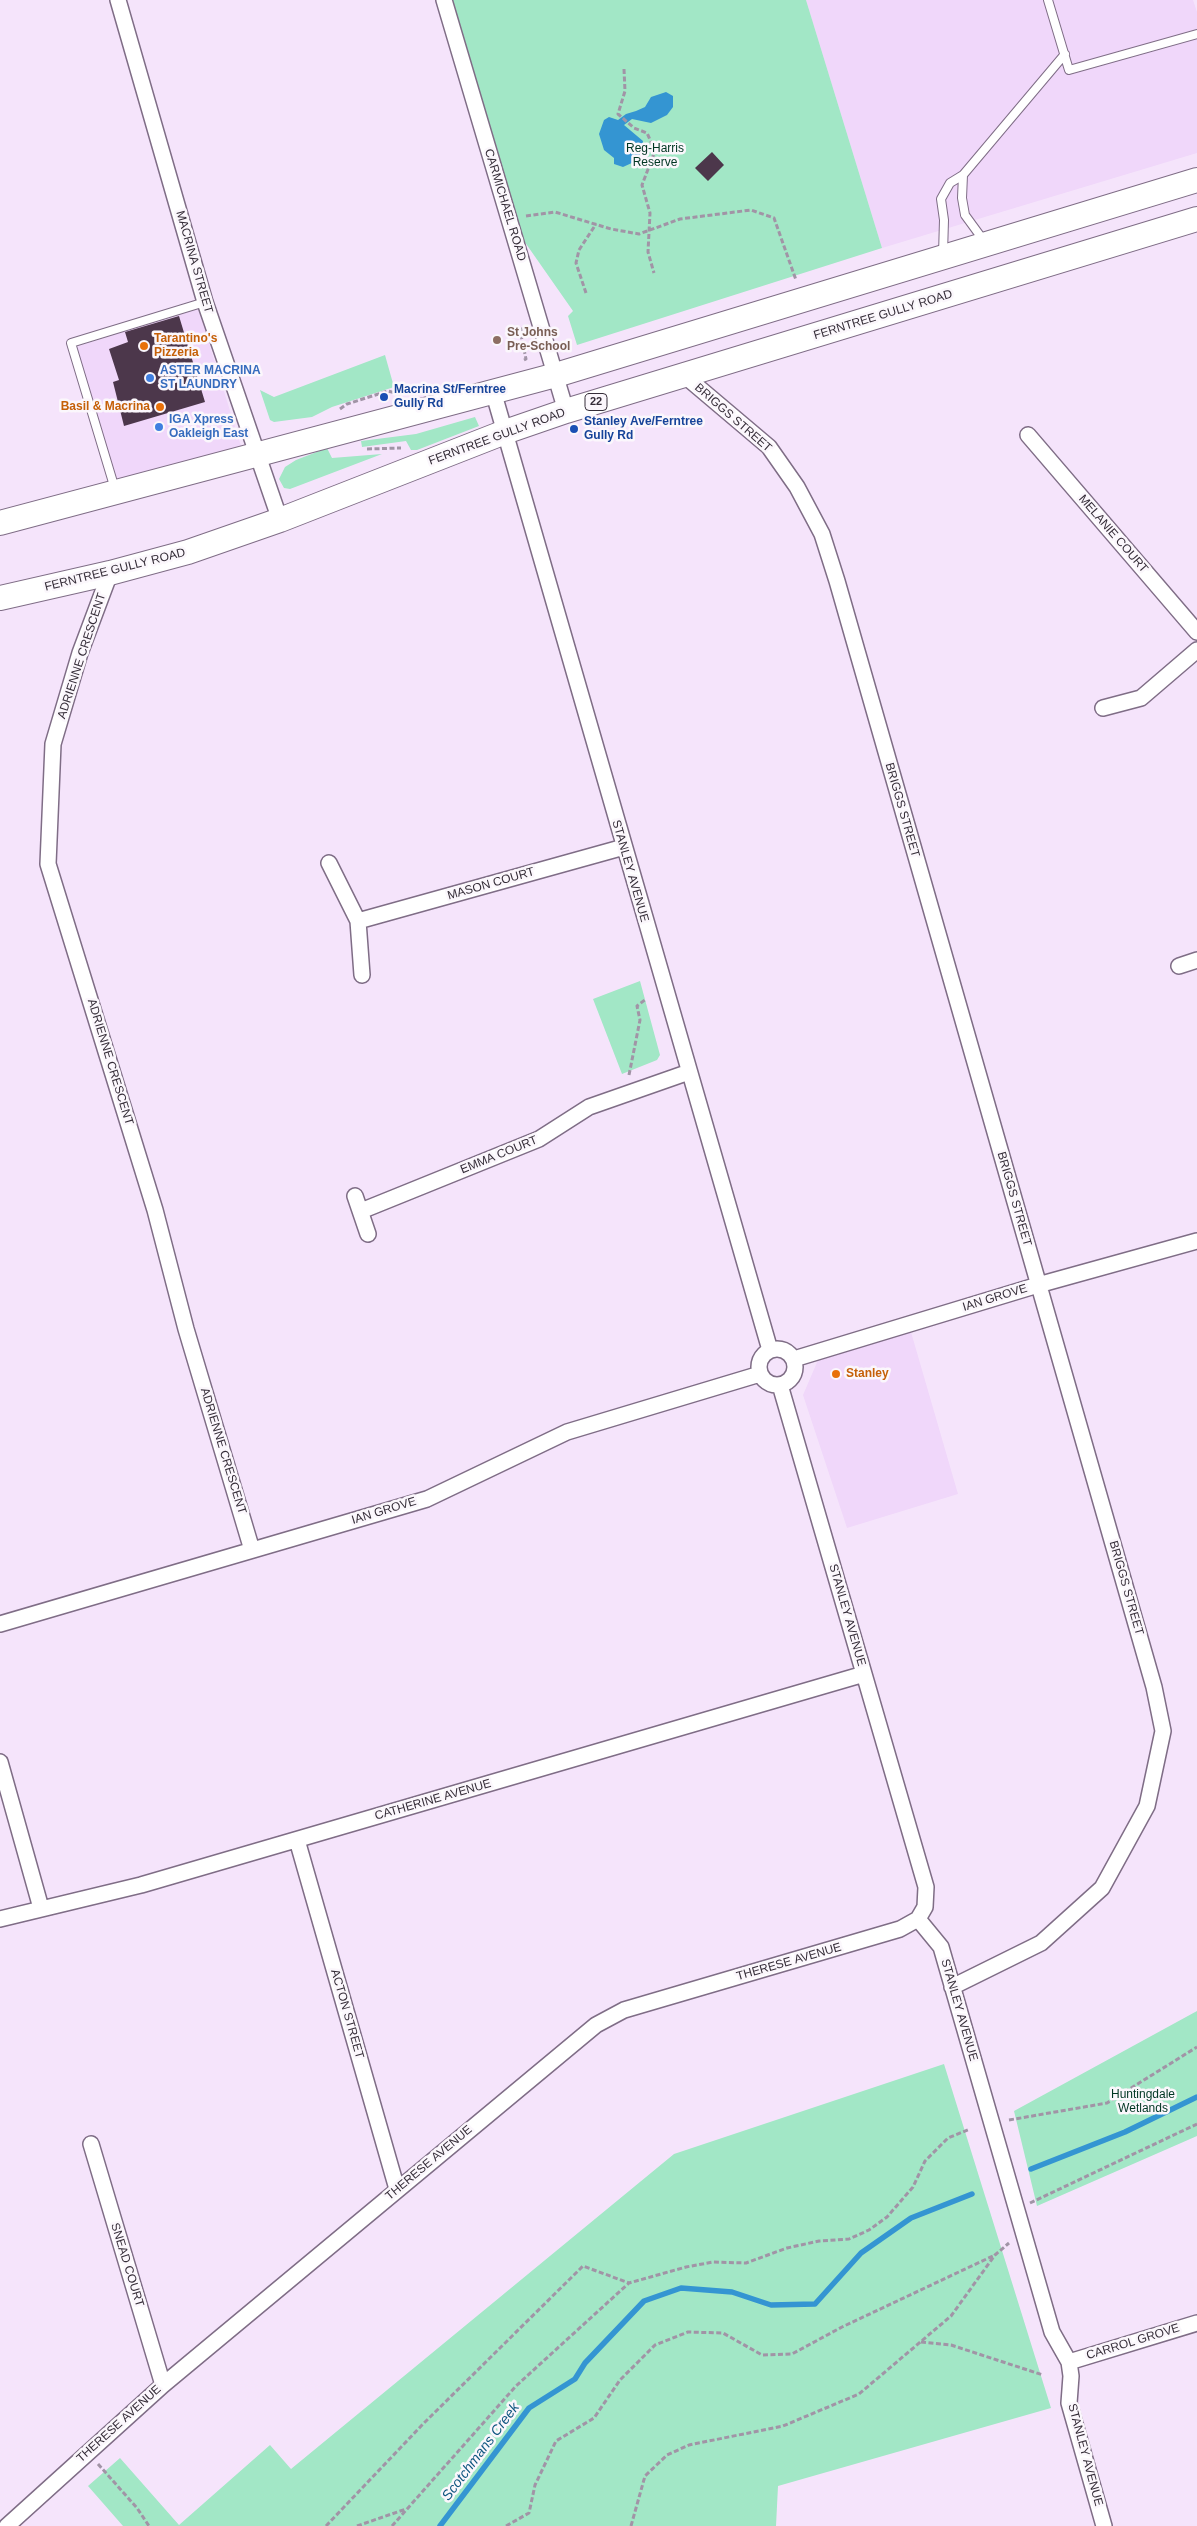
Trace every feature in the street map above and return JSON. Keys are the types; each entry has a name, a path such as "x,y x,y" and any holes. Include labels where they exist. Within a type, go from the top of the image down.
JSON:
{"main road":[{"path":"0,523 116,491 258,456 556,374 1197,180"},
{"name":"FERNTREE GULLY ROAD","path":"0,598 110,573 188,552 280,520 566,410 685,376 1197,219"}],"street":[{"name":"MACRINA STREET","path":"118,0 205,302 280,520"},
{"name":"CARMICHAEL ROAD","path":"444,0 566,410"},
{"name":"BRIGGS STREET","path":"685,376 769,447 797,487 822,534 1154,1687 1163,1730 1147,1806 1102,1888 1041,1944 952,1987"},
{"name":"STANLEY AVENUE","path":"493,391 770,1350"},
{"name":"MELANIE COURT","path":"1028,436 1195,626"},
{"name":"ADRIENNE CRESCENT","path":"110,573 80,653 53,744 48,864 155,1210 186,1329 252,1550"},
{"path":"1103,708 1141,698 1197,650"},
{"name":"MASON COURT","path":"358,922 624,847"},
{"path":"329,863 358,922 362,975"},
{"path":"1179,966 1197,960"},
{"name":"EMMA COURT","path":"361,1211 539,1140 589,1107 689,1072"},
{"path":"355,1196 368,1234"},
{"name":"IAN GROVE","path":"794,1359 1038,1285 1197,1241"},
{"path":"783,1349 794,1359 795,1371 793,1377 780,1385 767,1382 760,1374 759,1362 765,1353 770,1350 783,1349"},
{"name":"IAN GROVE","path":"0,1624 426,1499 567,1432 760,1374"},
{"name":"STANLEY AVENUE","path":"780,1385 926,1887 925,1907 918,1919 941,1946 1052,2332 1069,2362 1071,2376 1069,2403 1104,2526"},
{"name":"CATHERINE AVENUE","path":"0,1919 141,1885 864,1674"},
{"path":"0,1762 42,1908"},
{"name":"ACTON STREET","path":"297,1840 397,2189"},
{"name":"THERESE AVENUE","path":"7,2526 163,2385 397,2189 596,2026 624,2010 900,1930 918,1919"},
{"name":"SNEAD COURT","path":"91,2144 163,2385"},
{"name":"CARROL GROVE","path":"1069,2362 1197,2323"}],"lane":[{"path":"1048,0 1069,70 1197,34"},
{"path":"942,256 944,220 941,199 950,183 964,175 1065,54"},
{"path":"964,175 962,198 965,215 986,244"},
{"path":"116,491 71,343 205,302"}],"path":[{"path":"624,69 625,91 618,114 634,128 647,133 655,151 642,185 650,213 648,252 654,273"},
{"path":"508,218 555,212 611,229 639,234 680,219 751,210 774,218 796,280"},
{"path":"586,293 576,263 579,250 596,224"},
{"path":"516,362 526,359 520,330 541,322"},
{"path":"333,413 348,404 388,391 405,395"},
{"path":"364,449 401,448"},
{"path":"629,1076 640,1020 637,1006 646,999"},
{"path":"1009,2127 1008,2119 1080,2110 1106,2103 1197,2048"},
{"path":"1030,2203 1197,2124"},
{"path":"392,2526 516,2386 629,2284 713,2262 746,2262 786,2248 819,2241 849,2239 870,2230 887,2217 913,2187 925,2160 948,2138 970,2129"},
{"path":"631,2526 645,2476 667,2455 689,2445 783,2426 859,2394 922,2342 951,2316 995,2255 1022,2231 1037,2223 1027,2194"},
{"path":"506,2526 529,2513 535,2485 556,2441 594,2418 620,2380 654,2345 688,2332 723,2333 762,2355 792,2354 842,2327 995,2255"},
{"path":"326,2526 423,2424 583,2266 629,2284"},
{"path":"922,2342 952,2345 1042,2375"},
{"path":"88,2452 137,2508 149,2526"},
{"path":"357,2526 407,2509"}],"shaded area":[{"path":"806,0 1193,0 1197,12 1197,153 882,248"},
{"path":"198,308 241,446 117,480 76,347"},
{"path":"911,1332 958,1494 847,1528 803,1395 818,1360"}],"green space":[{"name":"Reg-Harris Reserve","path":"444,0 806,0 882,248 577,345 568,316 573,311 508,218"},
{"path":"385,355 394,387 332,407 312,417 274,422 270,420 260,390 274,397"},
{"path":"475,417 479,426 417,450 411,450 406,441 362,447 361,441 416,434"},
{"path":"327,448 332,458 382,454 290,489 284,488 279,479 285,467 296,460"},
{"path":"640,981 660,1055 657,1060 622,1074 593,999"},
{"name":"Huntingdale Wetlands","path":"1197,2011 1197,2136 1037,2206 1014,2111"},
{"path":"944,2064 1051,2408 778,2486 776,2526 123,2526 88,2486 120,2458 179,2525 270,2445 291,2469 674,2154"}],"water":[{"path":"666,92 673,96 673,107 667,115 651,123 632,119 624,125 643,141 642,152 634,162 623,167 614,164 614,158 604,150 599,134 604,120 609,117 618,120 626,114 645,107 651,97"}],"building":[{"path":"712,152 724,165 708,181 695,168"},
{"path":"179,316 205,402 124,426 113,382 119,380 109,349 128,342 125,332"}],"waterway":[{"name":"Scotchmans Creek","path":"1031,2169 1125,2132 1197,2097"},
{"name":"Scotchmans Creek","path":"440,2526 529,2408 575,2379 585,2363 644,2301 681,2288 732,2292 771,2305 815,2304 861,2253 911,2218 972,2194"}],"place":[{"name":"St Johns Pre-School","path":"497,340"},
{"name":"Tarantino's Pizzeria","path":"144,346"},
{"name":"ASTER MACRINA ST LAUNDRY","path":"150,378"},
{"name":"Macrina St/Ferntree Gully Rd","path":"384,397"},
{"name":"Basil & Macrina","path":"160,407"},
{"name":"IGA Xpress Oakleigh East","path":"159,427"},
{"name":"Stanley Ave/Ferntree Gully Rd","path":"574,429"},
{"name":"Stanley","path":"836,1374"}]}
